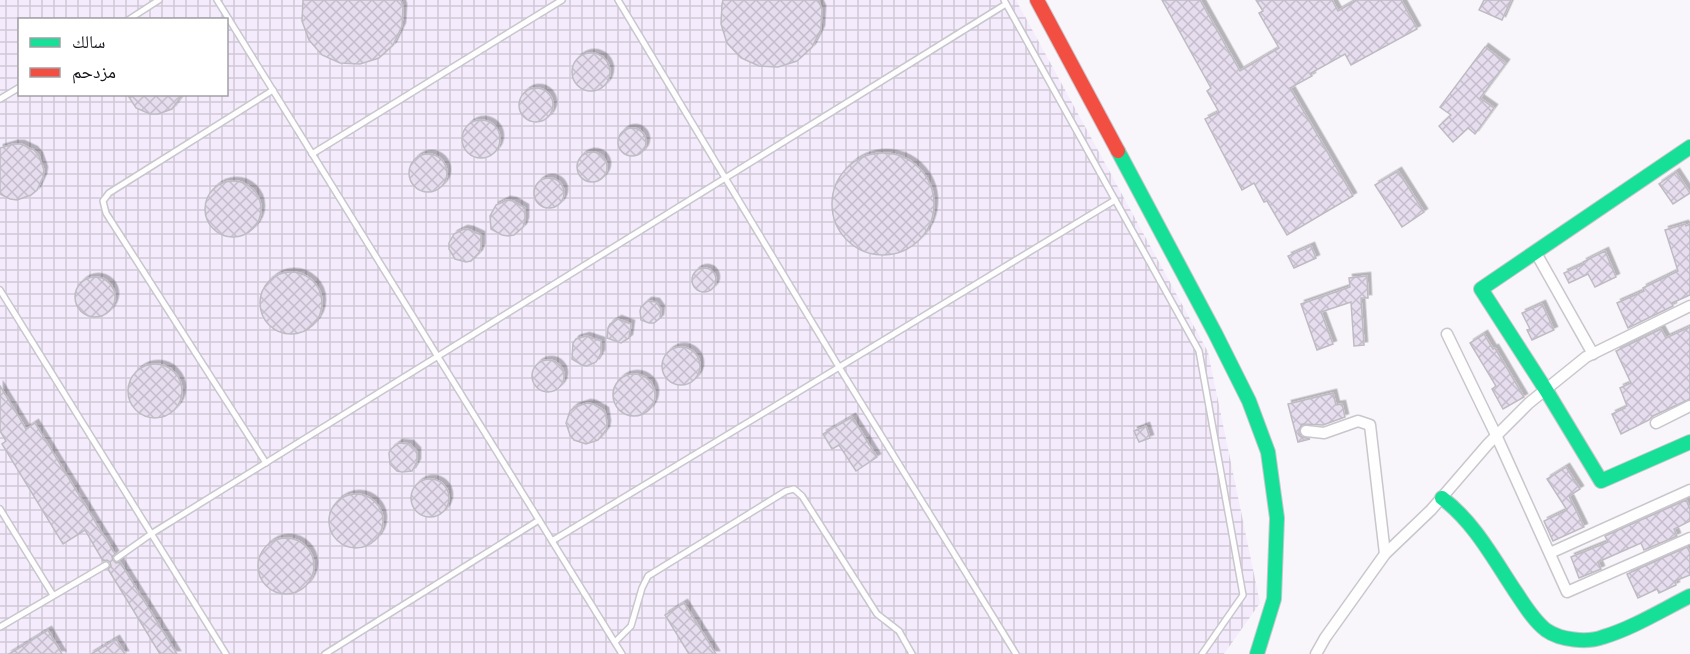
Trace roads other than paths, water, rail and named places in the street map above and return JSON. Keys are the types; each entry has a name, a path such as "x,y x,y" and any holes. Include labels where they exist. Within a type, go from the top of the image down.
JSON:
{"street":[{"path":"1037,0 1215,333 1249,401 1268,452 1278,518 1274,599 1257,654"},
{"path":"1690,147 1481,289 1601,481 1690,442"},
{"path":"1536,253 1593,354"},
{"path":"1316,654 1385,554 1431,510 1496,435 1529,403 1586,357 1690,306"},
{"path":"1447,334 1568,592 1690,538"},
{"path":"1656,423 1690,406"},
{"path":"1306,431 1324,433 1358,421 1370,425 1385,554"},
{"path":"1550,553 1690,490"},
{"path":"1442,498 1458,510 1471,525 1531,615 1547,631 1577,641 1602,638 1644,620 1690,596"}],"lane":[{"path":"131,18 159,0"},
{"path":"217,0 622,654"},
{"path":"312,154 562,0"},
{"path":"618,0 839,367 1016,654"},
{"path":"117,558 1005,2 1199,351 1244,595 1202,654"},
{"path":"0,99 18,88"},
{"path":"266,463 106,213 103,201 109,193 273,90"},
{"path":"552,541 1114,200"},
{"path":"0,290 226,654"},
{"path":"615,642 631,626 642,588 648,576 786,491 794,489 802,496 877,614 899,632 912,654"},
{"path":"0,509 53,595"},
{"path":"325,654 539,520"},
{"path":"0,627 106,565"}]}
